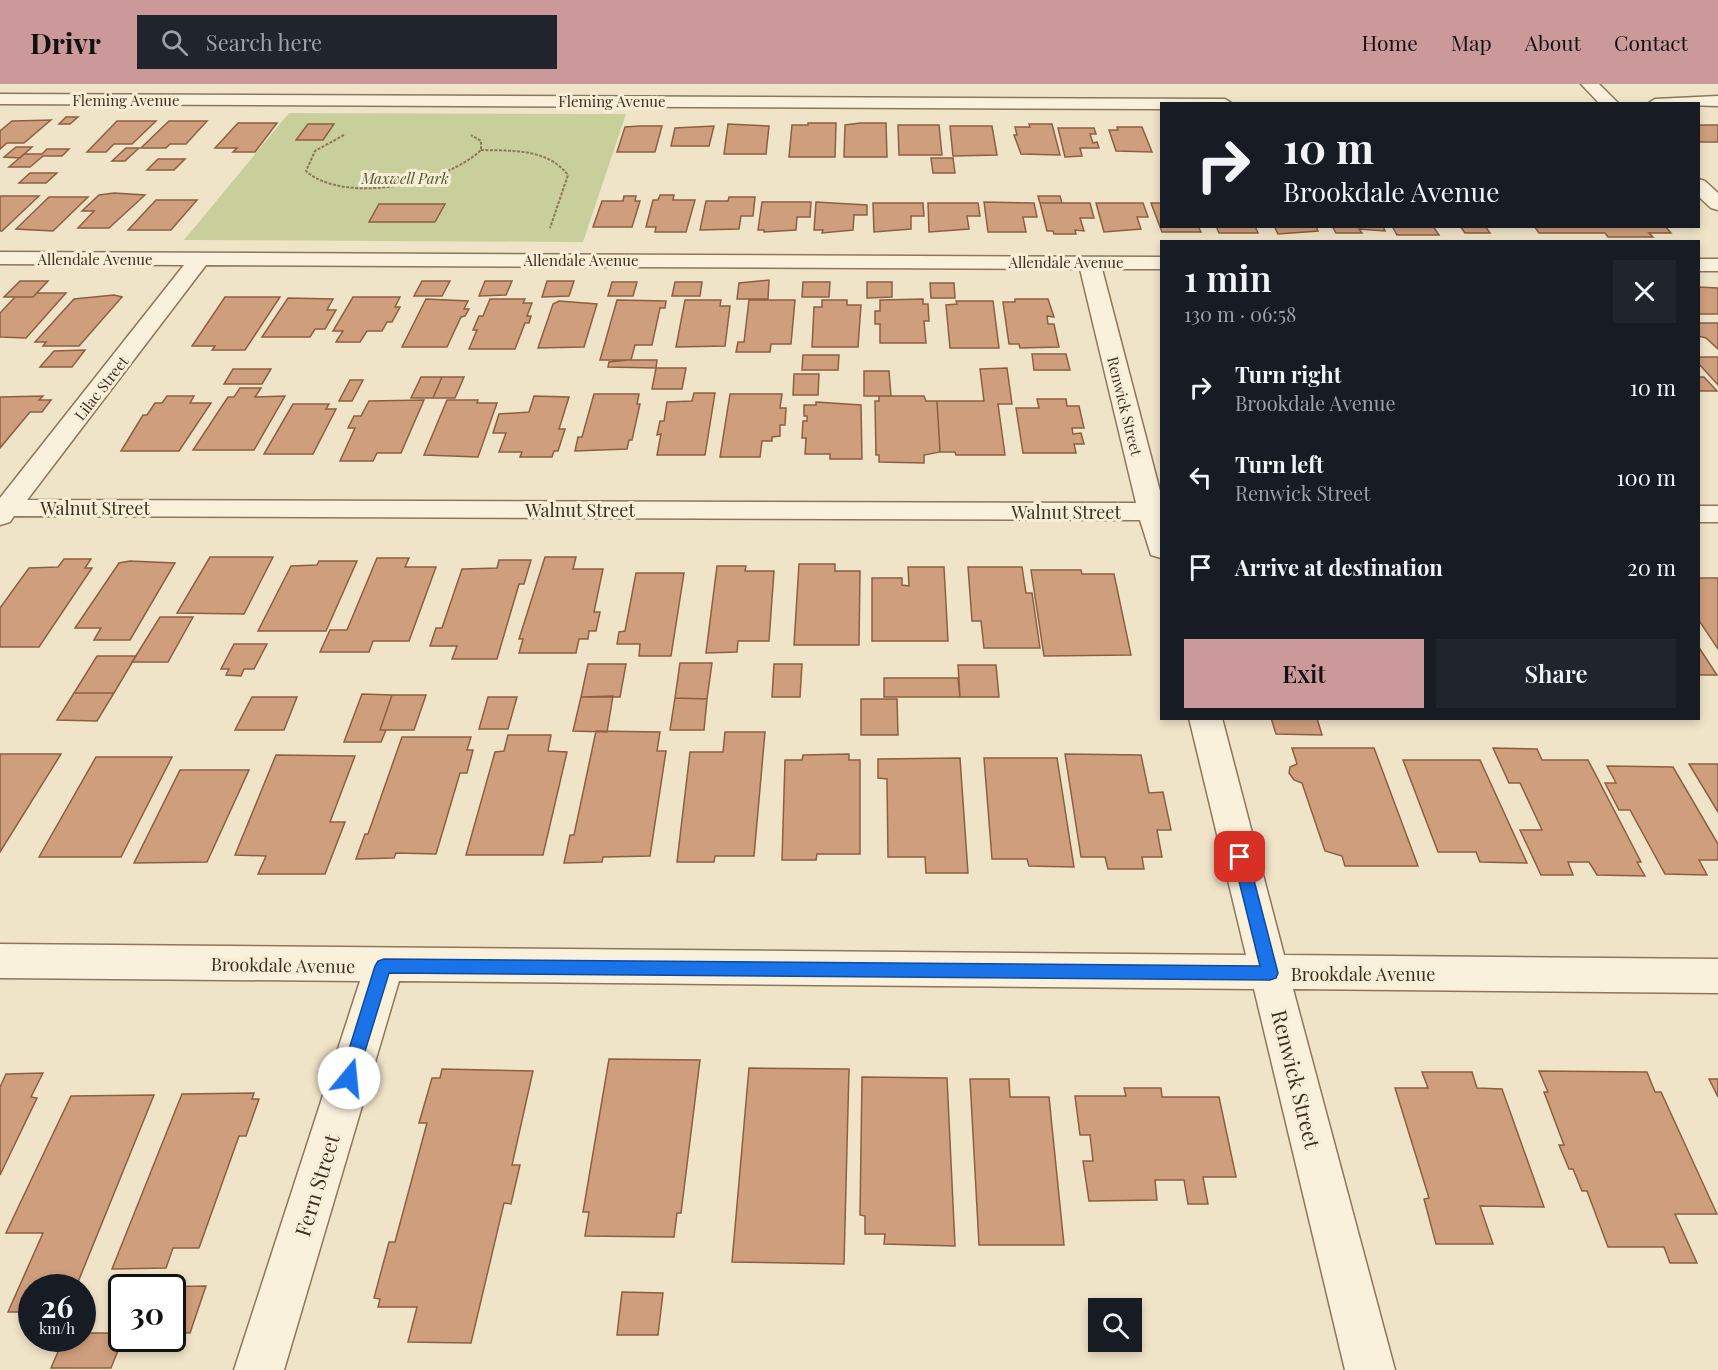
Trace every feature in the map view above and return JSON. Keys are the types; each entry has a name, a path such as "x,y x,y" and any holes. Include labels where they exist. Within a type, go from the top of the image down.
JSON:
{"street":[{"path":"1589,84 1609,102"},
{"name":"Fleming Avenue","path":"0,99 1160,104"},
{"path":"1697,102 1718,101"},
{"path":"1700,187 1718,204"},
{"name":"Allendale Avenue","path":"0,258 1160,262"},
{"name":"Lilac Street","path":"2,510 200,259"},
{"name":"Renwick Street","path":"1089,262 1156,512 1160,542"},
{"path":"1700,265 1718,265"},
{"name":"Walnut Street","path":"2,510 1156,512"},
{"path":"1700,514 1718,514"},
{"name":"Renwick Street","path":"1205,720 1370,1370"},
{"name":"Brookdale Avenue","path":"0,961 1718,976"},
{"name":"Fern Street","path":"259,1370 384,966"}],"path":[{"path":"302,100 346,127 347,134 315,152 308,162 306,171 311,179 323,185 377,186 430,178 453,171 481,150 537,154 563,165 568,175 554,210 547,259"},
{"path":"463,132 481,141 481,150"}],"green space":[{"name":"Maxwell Park","path":"289,113 626,114 583,242 184,240"}],"building":[{"path":"66,117 78,117 70,124 59,124"},
{"path":"51,120 24,143 7,143 0,149 0,131 12,121"},
{"path":"117,121 156,121 132,144 114,144 106,152 87,152"},
{"path":"169,121 207,121 186,144 170,144 166,148 141,148"},
{"path":"238,123 277,123 255,152 233,152 237,148 215,148"},
{"path":"808,123 836,123 835,157 789,157 792,125 808,125"},
{"path":"886,123 887,157 844,157 845,125"},
{"path":"308,124 334,124 323,140 296,140"},
{"path":"728,124 769,126 766,154 724,154"},
{"path":"1029,124 1052,124 1060,155 1021,154 1014,135 1017,135 1015,127 1030,127"},
{"path":"898,125 939,125 942,155 899,155"},
{"path":"1700,125 1718,125 1718,142 1700,142"},
{"path":"662,126 655,152 617,152 625,127"},
{"path":"714,126 709,146 671,146 675,128"},
{"path":"950,126 992,126 997,155 953,156"},
{"path":"1117,127 1142,127 1152,152 1116,151 1109,130 1118,130"},
{"path":"1058,128 1094,128 1096,134 1090,134 1093,143 1097,142 1099,148 1080,148 1082,156 1065,157"},
{"path":"16,147 32,147 20,158 4,157"},
{"path":"126,148 139,148 125,161 112,161"},
{"path":"47,149 69,149 62,156 43,156 30,167 9,167 24,154 42,154"},
{"path":"931,158 953,158 955,173 933,173"},
{"path":"158,159 185,159 174,170 147,170"},
{"path":"30,173 57,173 46,183 19,183"},
{"path":"114,193 145,195 109,228 78,228 94,211 82,211 99,195"},
{"path":"660,195 674,195 673,200 695,200 686,232 655,232 656,227 646,227 653,200 658,200"},
{"path":"0,196 39,196 2,231 0,231"},
{"path":"624,196 636,196 635,201 640,201 632,227 593,227 602,201 623,201"},
{"path":"1038,196 1060,196 1062,203 1040,203"},
{"path":"49,197 88,197 53,231 16,229"},
{"path":"729,197 755,197 753,216 741,216 739,229 700,230 706,201 728,201"},
{"path":"156,200 197,200 171,230 128,230"},
{"path":"762,202 811,202 810,217 797,217 796,230 764,232 764,230 758,230"},
{"path":"816,202 867,205 867,215 854,215 853,230 822,233 823,230 814,230"},
{"path":"984,202 1034,203 1037,217 1023,217 1026,232 988,232"},
{"path":"873,203 923,203 924,216 911,216 911,229 874,232"},
{"path":"928,203 978,203 980,216 967,216 969,229 929,232"},
{"path":"1040,203 1090,203 1094,218 1080,218 1084,231 1075,230 1076,234 1054,234 1053,231 1047,231"},
{"path":"1096,203 1143,203 1148,217 1137,217 1141,229 1104,232"},
{"path":"1151,203 1160,203 1160,227"},
{"path":"379,204 445,204 435,222 369,222"},
{"path":"1160,228 1199,228 1201,232 1162,232"},
{"path":"1217,228 1256,228 1258,233 1219,233"},
{"path":"1275,228 1317,228 1318,231 1278,234"},
{"path":"1333,228 1384,228 1385,231 1359,229 1362,233 1336,233"},
{"path":"1393,228 1434,228 1439,235 1397,235"},
{"path":"1461,228 1486,228 1490,233 1465,233"},
{"path":"1535,228 1667,228 1671,233 1649,233 1653,237 1608,237 1605,233 1539,233"},
{"path":"769,280 768,299 737,299 739,283"},
{"path":"20,281 48,281 33,297 4,297"},
{"path":"422,281 450,281 442,296 414,296"},
{"path":"485,281 512,281 506,295 479,296"},
{"path":"547,281 574,281 569,296 542,297"},
{"path":"612,282 637,282 633,296 608,296"},
{"path":"675,282 702,282 700,296 672,296"},
{"path":"803,282 830,282 829,297 802,297"},
{"path":"867,282 892,282 892,297 867,298"},
{"path":"930,283 954,283 955,298 931,298"},
{"path":"1700,287 1718,288 1718,314 1700,314"},
{"path":"37,293 66,293 26,338 0,337 0,313 15,297 33,297"},
{"path":"114,295 122,297 79,346 43,346 46,342 35,342 74,299"},
{"path":"225,297 280,297 245,350 212,350 215,346 192,346"},
{"path":"353,297 400,297 395,307 400,307 392,322 387,322 382,331 367,331 360,342 336,342 343,331 333,331"},
{"path":"288,298 333,299 327,310 336,310 325,329 315,329 310,337 262,337"},
{"path":"426,299 468,301 464,309 469,309 465,316 461,317 447,347 402,347"},
{"path":"490,299 525,299 523,303 532,303 527,316 531,316 529,323 525,323 515,349 469,349 477,330 473,330 479,316 483,316"},
{"path":"923,299 923,304 928,304 929,321 924,321 926,343 880,343 880,324 875,324 875,311 880,311 880,300"},
{"path":"1015,299 1048,299 1054,317 1047,316 1048,324 1054,324 1059,347 1020,348 1019,344 1009,344 1003,302 1015,302"},
{"path":"617,300 666,301 665,308 660,308 652,345 635,345 631,360 600,360"},
{"path":"685,300 721,300 720,306 730,306 725,346 676,347"},
{"path":"749,300 795,300 791,344 771,344 770,352 736,352 738,342 744,342"},
{"path":"822,300 847,300 847,305 861,305 858,347 812,347 814,307 822,307"},
{"path":"559,301 597,304 584,347 538,348 553,304"},
{"path":"956,301 993,301 999,348 950,348 946,305 957,304"},
{"path":"1700,323 1718,323 1718,349 1706,338 1700,336"},
{"path":"85,350 72,367 40,367 54,351"},
{"path":"1032,354 1066,354 1070,370 1034,370"},
{"path":"803,355 839,355 838,370 802,370"},
{"path":"1700,357 1718,357 1718,385 1700,365"},
{"path":"657,360 656,368 608,367 609,362"},
{"path":"656,368 686,368 682,389 652,389"},
{"path":"1007,368 1012,404 998,404 1005,455 956,455 955,452 940,452 937,401 984,401 980,369"},
{"path":"233,369 271,369 262,384 224,384"},
{"path":"864,371 889,371 891,396 864,396"},
{"path":"794,374 819,374 818,395 793,395"},
{"path":"421,377 442,377 433,398 411,398"},
{"path":"442,377 464,377 455,398 433,398"},
{"path":"1700,377 1704,377 1717,391 1700,391"},
{"path":"350,380 363,380 352,401 339,401"},
{"path":"240,388 261,388 255,397 285,396 254,450 193,450 228,397 234,397"},
{"path":"694,393 715,393 705,455 657,455 661,434 657,435 660,421 664,421 667,402 692,401"},
{"path":"594,394 639,394 637,404 640,404 632,440 629,440 627,449 575,451 578,437 582,437"},
{"path":"730,394 782,394 780,408 786,408 785,425 780,425 780,436 772,437 772,441 762,441 760,457 720,457"},
{"path":"43,396 39,400 51,400 42,412 30,412 0,448 0,397"},
{"path":"167,396 194,396 190,403 211,403 179,451 121,451 143,415 147,415 155,403 162,403"},
{"path":"534,396 569,397 559,429 565,429 558,451 554,451 552,457 520,457 522,452 499,452 506,433 493,433 499,414 529,412"},
{"path":"879,396 924,396 926,401 937,401 940,452 924,455 924,463 879,462 879,455 876,455 875,401 879,401"},
{"path":"1037,399 1066,399 1067,406 1079,406 1084,428 1072,428 1073,434 1081,433 1084,444 1074,444 1076,453 1023,453 1016,408 1039,408"},
{"path":"424,400 401,453 377,453 373,461 340,461 355,428 348,428 354,416 361,416 369,401"},
{"path":"447,400 478,400 477,403 497,403 478,457 424,455"},
{"path":"816,402 861,405 862,459 830,459 830,454 805,454 806,438 802,438 803,421 807,421 807,416 804,416 804,405 816,405"},
{"path":"293,404 329,404 326,409 336,409 313,454 264,454"},
{"path":"210,557 273,557 244,614 177,613"},
{"path":"545,557 576,557 573,569 603,569 594,612 600,612 596,631 589,631 588,639 579,639 576,653 519,653 523,639 519,639"},
{"path":"377,558 409,558 405,567 436,567 409,641 373,641 369,652 320,652 330,630 347,630"},
{"path":"64,559 91,559 85,568 92,568 39,647 0,647 0,608 29,568 58,567"},
{"path":"499,560 531,560 524,584 519,584 497,659 452,659 457,646 430,646 436,628 442,628 462,569 497,568"},
{"path":"130,561 175,563 130,640 94,640 101,628 75,628 119,563"},
{"path":"319,561 357,561 326,631 258,631 291,566 317,565"},
{"path":"799,564 835,564 835,571 860,571 859,645 794,645"},
{"path":"717,566 746,566 745,571 774,571 769,641 738,641 737,652 706,653"},
{"path":"908,567 944,567 948,641 872,641 872,578 902,578 902,585 909,586"},
{"path":"968,567 1022,567 1026,593 1032,593 1040,648 984,648 981,621 972,621"},
{"path":"1031,570 1081,570 1082,574 1114,574 1131,655 1044,656"},
{"path":"636,573 684,573 671,656 639,656 640,644 617,644 619,632 625,631"},
{"path":"1700,578 1718,578 1718,649 1700,622"},
{"path":"160,617 193,617 168,662 132,662"},
{"path":"234,644 267,644 254,669 244,669 241,676 226,675 229,669 221,669"},
{"path":"1700,649 1717,675 1700,675"},
{"path":"97,656 136,656 114,693 74,693"},
{"path":"680,663 712,663 707,699 675,698"},
{"path":"588,664 626,664 620,697 581,697"},
{"path":"774,664 802,664 800,697 772,697"},
{"path":"958,665 996,665 999,697 960,697"},
{"path":"884,678 958,678 960,697 884,697"},
{"path":"74,693 114,693 97,721 57,720"},
{"path":"362,694 392,695 380,730 386,730 381,742 344,742"},
{"path":"392,695 426,695 414,730 380,730"},
{"path":"613,696 607,732 573,731 581,697"},
{"path":"252,697 297,697 284,730 235,730"},
{"path":"488,697 517,697 508,729 479,729"},
{"path":"675,698 707,699 704,730 670,730"},
{"path":"861,699 897,699 898,735 861,735"},
{"path":"1272,720 1318,720 1322,735 1276,734"},
{"path":"596,731 660,732 657,751 666,751 650,856 603,857 602,862 564,863 570,835 574,835"},
{"path":"725,732 765,732 754,856 715,856 714,862 677,862 690,752 723,752"},
{"path":"508,735 551,735 548,751 567,752 543,855 466,855 495,752 504,751"},
{"path":"402,737 471,737 467,750 473,750 467,773 460,773 436,854 396,853 394,858 356,859 365,834 368,834"},
{"path":"1292,748 1374,748 1418,866 1345,866 1342,856 1325,851 1302,783 1294,780 1289,773 1290,767 1297,764"},
{"path":"1493,748 1537,749 1542,760 1588,760 1641,862 1637,862 1645,876 1597,875 1589,862 1568,862 1573,875 1541,875 1520,830 1542,830 1520,783 1509,783"},
{"path":"0,754 61,754 0,852"},
{"path":"849,754 849,760 860,760 860,854 817,854 816,860 782,860 785,760 802,760 803,755"},
{"path":"1065,754 1141,755 1149,793 1163,792 1171,830 1157,830 1162,857 1142,857 1144,869 1108,869 1105,857 1081,857"},
{"path":"276,755 355,756 330,822 345,822 325,874 258,874 266,856 235,855"},
{"path":"96,757 172,757 121,857 39,857"},
{"path":"960,758 968,873 926,873 925,857 888,857 887,779 878,778 878,759"},
{"path":"984,758 1057,758 1074,867 1029,866 1027,859 992,859"},
{"path":"1403,760 1480,760 1527,863 1480,862 1476,852 1438,852"},
{"path":"1689,764 1718,764 1718,812"},
{"path":"1607,766 1673,767 1718,844 1718,860 1699,860 1707,875 1665,874 1630,810 1619,810 1605,783 1616,783"},
{"path":"180,770 249,770 207,862 134,863"},
{"path":"609,1059 700,1060 681,1213 677,1213 674,1237 585,1236 589,1212 583,1212"},
{"path":"749,1068 849,1069 844,1264 732,1262"},
{"path":"442,1069 533,1071 512,1165 520,1165 511,1204 504,1203 471,1343 408,1342 417,1307 378,1307 380,1299 374,1298 389,1242 395,1242 427,1123 419,1123 432,1078 440,1078"},
{"path":"1539,1071 1647,1072 1655,1092 1661,1092 1717,1214 1675,1214 1697,1263 1670,1263 1664,1247 1608,1247 1587,1191 1582,1191 1559,1145 1564,1145 1544,1092 1548,1092"},
{"path":"1422,1072 1472,1072 1477,1088 1502,1089 1544,1207 1480,1206 1493,1244 1436,1244 1424,1199 1429,1198 1395,1088 1428,1088"},
{"path":"43,1073 31,1097 37,1098 0,1175 0,1087 6,1074"},
{"path":"862,1077 947,1078 955,1246 884,1244 885,1234 865,1234 865,1216 860,1215"},
{"path":"970,1079 1009,1079 1010,1097 1049,1097 1064,1245 979,1245"},
{"path":"1709,1079 1718,1079 1718,1097"},
{"path":"1124,1088 1161,1088 1162,1097 1219,1097 1236,1177 1203,1177 1208,1204 1188,1204 1184,1180 1155,1180 1157,1200 1089,1201 1083,1161 1093,1161 1090,1135 1080,1135 1075,1096 1126,1096"},
{"path":"254,1093 252,1099 259,1099 246,1136 239,1136 199,1248 173,1248 166,1268 112,1269 182,1094"},
{"path":"154,1095 81,1274 25,1274 43,1233 6,1233 71,1096"},
{"path":"186,1286 206,1286 190,1333 186,1333"},
{"path":"18,1289 18,1312 8,1312"},
{"path":"622,1292 663,1293 658,1335 617,1335"},
{"path":"96,1333 108,1333 108,1352 117,1352 111,1368 51,1368 58,1352 96,1352"}],"route":[{"path":"349,1078 384,966 1270,973 1240,857"}]}
